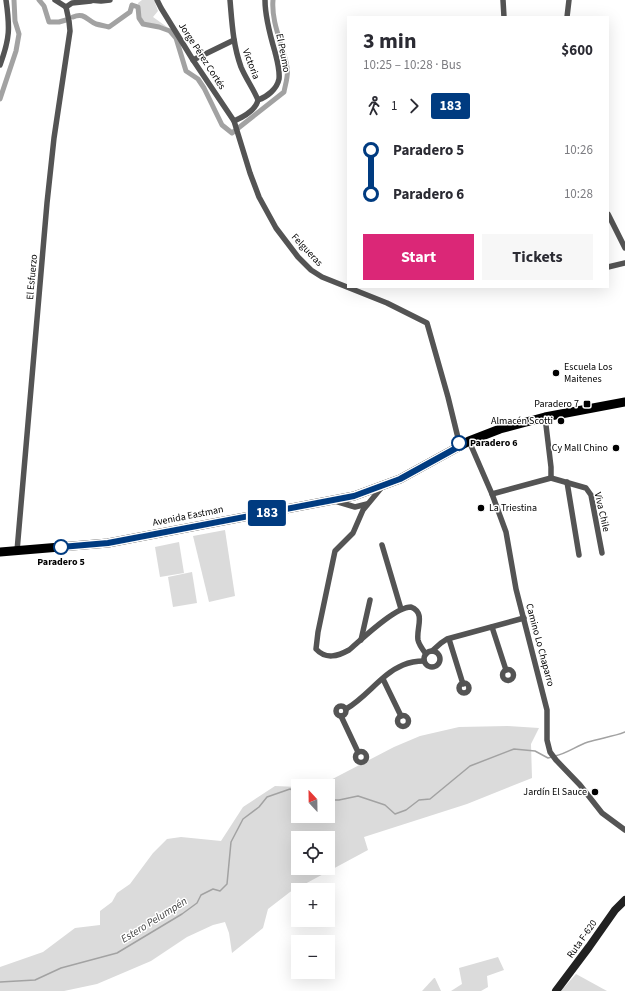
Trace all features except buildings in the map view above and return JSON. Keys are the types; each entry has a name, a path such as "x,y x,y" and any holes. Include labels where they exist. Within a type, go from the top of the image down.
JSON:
{"main road":[{"name":"Avenida Eastman","path":"0,552 108,543 354,496 400,479 469,441 507,426 545,417 625,402"}],"street":[{"path":"0,65 6,50 9,34 6,0"},
{"path":"55,0 66,7 72,3 110,0"},
{"name":"Jorge Pérez Cortés","path":"157,0 193,60 235,122"},
{"name":"Victoria","path":"230,0 234,40 238,59 258,100"},
{"name":"El Peumo","path":"258,100 276,88 279,80 279,71 270,33 265,0"},
{"path":"503,0 504,16"},
{"path":"568,16 569,0"},
{"name":"El Esfuerzo","path":"17,551 48,196 54,138 70,31 70,21 66,7"},
{"path":"193,60 234,40"},
{"path":"235,122 256,106 258,100"},
{"name":"Felgueras","path":"235,122 250,173 264,208 283,238 306,265 322,277 347,287"},
{"path":"609,216 625,248"},
{"path":"609,267 625,263"},
{"name":"Felgueras","path":"350,288 387,303 427,323 460,446"},
{"path":"545,417 551,478"},
{"name":"Camino Lo Chaparro","path":"469,441 492,494 506,532 515,585 547,710 547,740 550,752 580,785 602,813 625,830"},
{"name":"Viva Chile","path":"492,494 551,478 586,488 589,491 602,553"},
{"path":"567,482 579,555"},
{"path":"383,486 363,510 353,533 335,551 316,639 316,649 326,655 337,656 349,650 402,609 411,607 419,613 420,617 418,640 426,654 424,661"},
{"path":"333,500 350,506 359,507 369,503"},
{"path":"350,506 359,519"},
{"path":"382,545 402,609"},
{"path":"361,640 370,600"},
{"path":"426,654 449,639 524,618"},
{"path":"492,627 506,670"},
{"path":"449,639 462,684"},
{"path":"424,661 427,665 432,667 438,664 439,657 437,653 432,651"},
{"path":"358,752 341,716 337,713 338,707 342,706 346,709 352,705 392,670 412,662 424,661"},
{"path":"383,679 401,716"},
{"name":"Ruta F-620","path":"556,991 615,910 625,900"}],"shaded area":[{"path":"142,0 154,0 158,11 153,17 167,27 144,22 141,17 138,3"},
{"path":"225,530 235,596 209,602 193,536"},
{"path":"179,542 184,573 160,577 155,547"},
{"path":"192,572 197,603 173,607 168,577"},
{"path":"508,726 539,728 531,744 532,778 467,804 364,837 368,850 335,868 335,831 291,831 291,875 322,875 307,883 291,883 291,891 268,909 263,928 232,953 229,933 225,922 213,925 187,937 151,961 97,984 64,991 0,991 0,967 43,952 75,928 100,925 100,911 112,902 117,893 130,884 153,853 167,839 181,837 221,841 243,807 275,786 291,787 291,823 335,823 335,779 332,779 394,747 420,736 459,727"},
{"path":"498,957 504,970 487,976 488,987 481,991 451,991 462,984 459,968"},
{"path":"576,974 607,991 561,991"},
{"path":"434,978 441,991 422,991"}],"waterway":[{"path":"0,99 16,51 19,34 15,21 14,0"},
{"path":"39,0 44,6 49,22 66,20"},
{"path":"73,17 80,15 96,24 109,27 130,12 132,5 138,7 139,18 143,24 170,31 176,38 186,71 198,79 222,125 232,133 284,92 287,70 275,26 273,0"},
{"name":"Estero Pelumpén","path":"555,756 588,742 625,732"},
{"name":"Estero Pelumpén","path":"335,800 358,796 385,805 395,814 406,810 419,800 430,799 470,766 514,749 535,751 548,758 552,757"},
{"name":"Estero Pelumpén","path":"0,982 35,980 61,968 117,953 182,914 197,903 201,895 213,889 220,891 227,884 231,842 243,819 259,807 267,797 291,790"}],"bus line":[{"name":"183","path":"61,547 108,543 354,496 400,479 460,446 459,443"}],"place":[{"name":"Escuela Los Maitenes","path":"556,373"},
{"name":"Paradero 7","path":"587,404"},
{"name":"Almacén Scotti","path":"561,421"},
{"name":"Paradero 6","path":"459,443"},
{"name":"Cy Mall Chino","path":"616,448"},
{"name":"La Triestina","path":"481,508"},
{"name":"Paradero 5","path":"61,547"},
{"name":"Jardín El Sauce","path":"595,792"}]}
